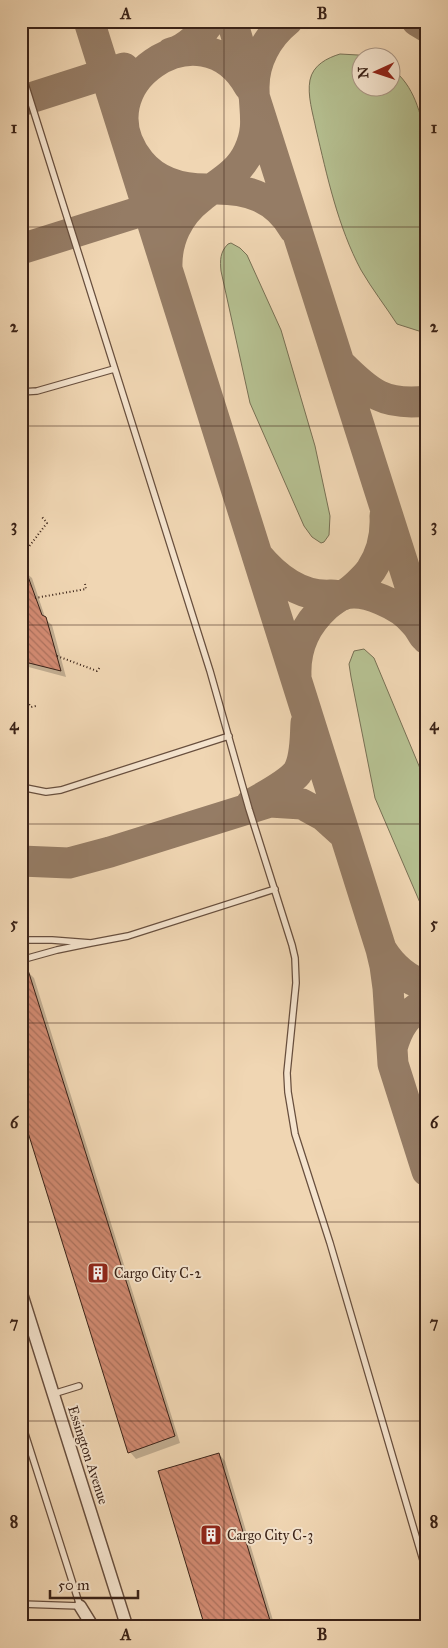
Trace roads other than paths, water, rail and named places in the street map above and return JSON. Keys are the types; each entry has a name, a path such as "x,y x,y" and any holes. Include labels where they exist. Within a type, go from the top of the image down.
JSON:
{"street":[{"name":"Essington Avenue","path":"21,1292 127,1627"},
{"path":"80,1606 93,1627"}],"lane":[{"path":"21,71 207,661 249,809 295,958 296,983 287,1073 295,1134 330,1243 427,1574"},
{"path":"21,392 37,391 114,369"},
{"path":"21,787 46,792 60,790 229,736"},
{"path":"21,960 57,950 128,936 275,889"},
{"path":"21,940 91,943"},
{"path":"53,1394 79,1386"},
{"path":"21,1421 80,1606 21,1604"}],"place":[{"name":"Cargo City C-2","path":"98,1273"},
{"name":"Cargo City C-3","path":"211,1535"}]}
